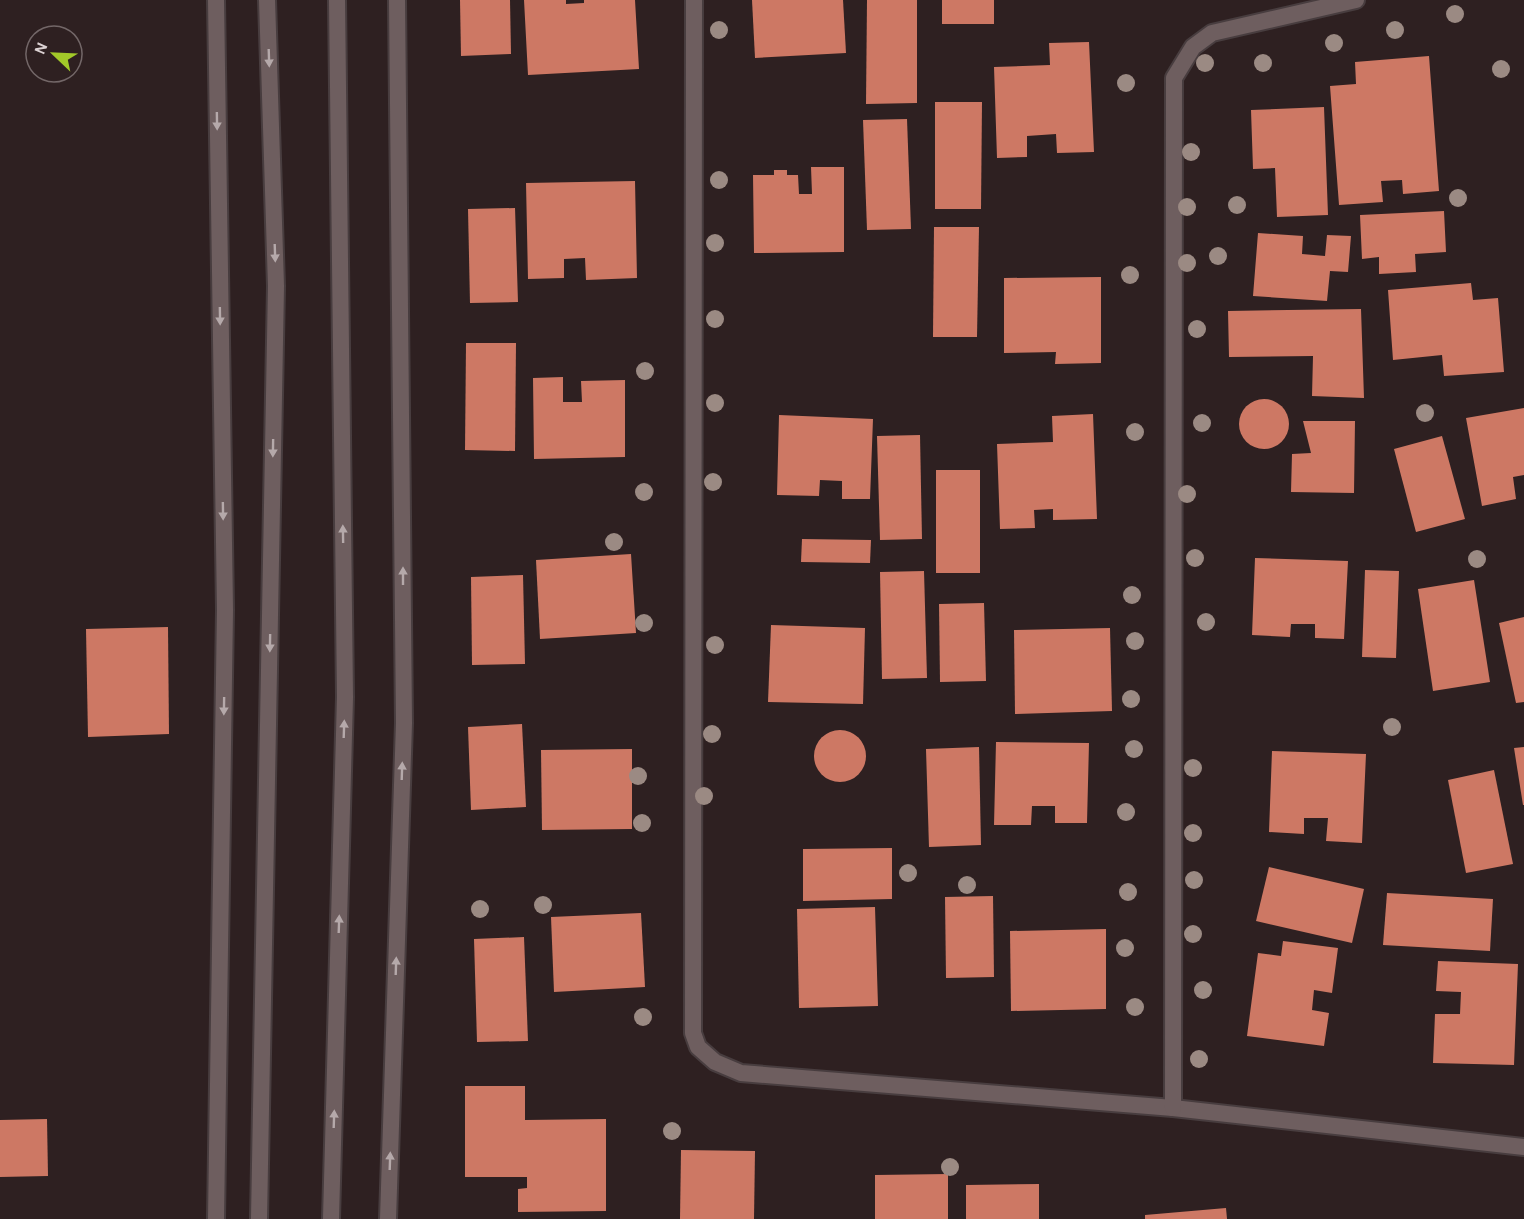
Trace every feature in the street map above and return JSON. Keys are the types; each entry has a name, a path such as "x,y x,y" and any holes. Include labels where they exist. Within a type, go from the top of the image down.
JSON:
{"street":[{"path":"216,0 225,610 216,1219"},
{"path":"259,1219 276,286 267,0"},
{"path":"331,1219 345,697 337,0"},
{"path":"388,1219 404,723 397,0"},
{"path":"694,0 693,1033 699,1047 715,1062 741,1073 1173,1108 1524,1147"},
{"path":"1173,1108 1174,78 1192,47 1212,33 1356,0"}],"building":[{"path":"460,0 510,0 511,54 461,56"},
{"path":"524,0 566,0 566,4 584,3 584,0 635,0 639,69 528,75"},
{"path":"752,0 843,0 846,53 755,58"},
{"path":"867,0 917,0 917,103 866,104"},
{"path":"942,0 994,0 994,24 942,24"},
{"path":"1089,42 1094,152 1057,153 1056,134 1027,136 1027,157 997,158 994,67 1050,65 1049,43"},
{"path":"1429,56 1439,191 1403,194 1402,180 1381,181 1383,202 1339,205 1330,86 1356,84 1355,62"},
{"path":"935,102 982,102 981,209 935,209"},
{"path":"1324,107 1328,215 1277,217 1275,168 1253,169 1251,110"},
{"path":"907,119 911,229 867,230 863,120"},
{"path":"811,167 844,167 844,252 754,253 753,175 774,175 774,170 787,170 787,175 798,175 799,194 812,194"},
{"path":"635,181 637,278 586,280 585,258 564,259 564,278 528,279 526,183"},
{"path":"515,208 518,302 470,303 468,209"},
{"path":"1444,211 1446,252 1415,254 1416,272 1379,274 1379,257 1362,259 1360,215"},
{"path":"934,227 979,227 977,337 933,337"},
{"path":"1258,233 1303,236 1302,254 1325,256 1327,235 1351,236 1348,272 1330,271 1327,301 1253,296"},
{"path":"1101,277 1101,363 1055,364 1056,352 1004,353 1004,278"},
{"path":"1471,283 1473,300 1498,298 1504,372 1444,376 1442,355 1393,360 1388,290"},
{"path":"1361,309 1364,398 1312,396 1313,356 1229,357 1228,311"},
{"path":"466,343 516,343 515,451 465,450"},
{"path":"563,377 563,402 582,402 581,381 625,380 625,457 534,459 533,378"},
{"path":"1264,399 1273,401 1284,410 1289,424 1287,433 1278,444 1264,449 1255,447 1244,438 1239,424 1241,415 1250,404"},
{"path":"1524,408 1524,475 1513,477 1516,499 1482,506 1466,418"},
{"path":"1093,414 1097,519 1053,520 1053,509 1034,510 1035,528 1000,529 997,444 1053,442 1052,416"},
{"path":"779,415 873,419 870,499 842,499 842,481 820,480 819,496 777,495"},
{"path":"1303,421 1355,421 1354,493 1291,492 1292,454 1311,453"},
{"path":"920,435 922,539 880,540 877,436"},
{"path":"1442,436 1465,519 1416,532 1394,449"},
{"path":"936,470 980,470 980,573 936,573"},
{"path":"802,539 871,540 870,563 801,562"},
{"path":"631,554 636,633 540,639 536,560"},
{"path":"1255,558 1348,561 1344,639 1315,638 1315,624 1291,624 1290,637 1252,635"},
{"path":"1365,570 1399,571 1396,658 1362,657"},
{"path":"924,571 927,678 882,679 880,572"},
{"path":"523,575 525,664 472,665 471,577"},
{"path":"1474,580 1490,682 1433,691 1418,589"},
{"path":"984,603 986,681 940,682 939,604"},
{"path":"1524,617 1524,702 1516,703 1499,623"},
{"path":"771,625 865,628 863,704 768,702"},
{"path":"168,627 169,734 88,737 86,629"},
{"path":"1110,628 1112,711 1015,714 1014,630"},
{"path":"522,724 526,807 471,810 468,727"},
{"path":"835,730 845,730 854,734 862,742 866,756 862,770 854,778 845,782 835,782 826,778 818,770 814,761 814,751 818,742 826,734"},
{"path":"996,742 1089,743 1087,823 1055,823 1055,806 1032,806 1031,825 994,825"},
{"path":"979,747 981,845 929,847 926,749"},
{"path":"1524,747 1524,805 1523,805 1514,748"},
{"path":"632,749 632,829 542,830 541,750"},
{"path":"1272,751 1366,754 1362,843 1326,841 1328,818 1304,818 1304,834 1269,832"},
{"path":"1494,770 1513,864 1466,873 1448,780"},
{"path":"892,848 892,899 803,901 803,849"},
{"path":"1269,867 1364,889 1352,943 1256,921"},
{"path":"1387,893 1493,899 1490,951 1383,945"},
{"path":"993,896 994,977 946,978 945,897"},
{"path":"875,907 878,1006 799,1008 797,909"},
{"path":"641,913 645,987 554,992 551,917"},
{"path":"1106,929 1106,1009 1011,1011 1010,931"},
{"path":"524,937 528,1041 477,1042 474,939"},
{"path":"1283,941 1338,948 1332,993 1314,990 1312,1010 1329,1013 1324,1046 1247,1036 1258,953 1281,956"},
{"path":"1438,961 1518,964 1514,1065 1433,1063 1435,1014 1460,1014 1461,992 1436,991"},
{"path":"465,1086 525,1086 525,1120 606,1119 606,1211 518,1212 518,1189 527,1188 527,1177 465,1177"},
{"path":"47,1119 48,1176 0,1177 0,1120"},
{"path":"681,1150 755,1151 754,1219 680,1219"},
{"path":"948,1174 948,1219 875,1219 875,1175"},
{"path":"1039,1184 1039,1219 966,1219 966,1185"},
{"path":"1226,1208 1227,1219 1145,1219 1145,1215"}]}
